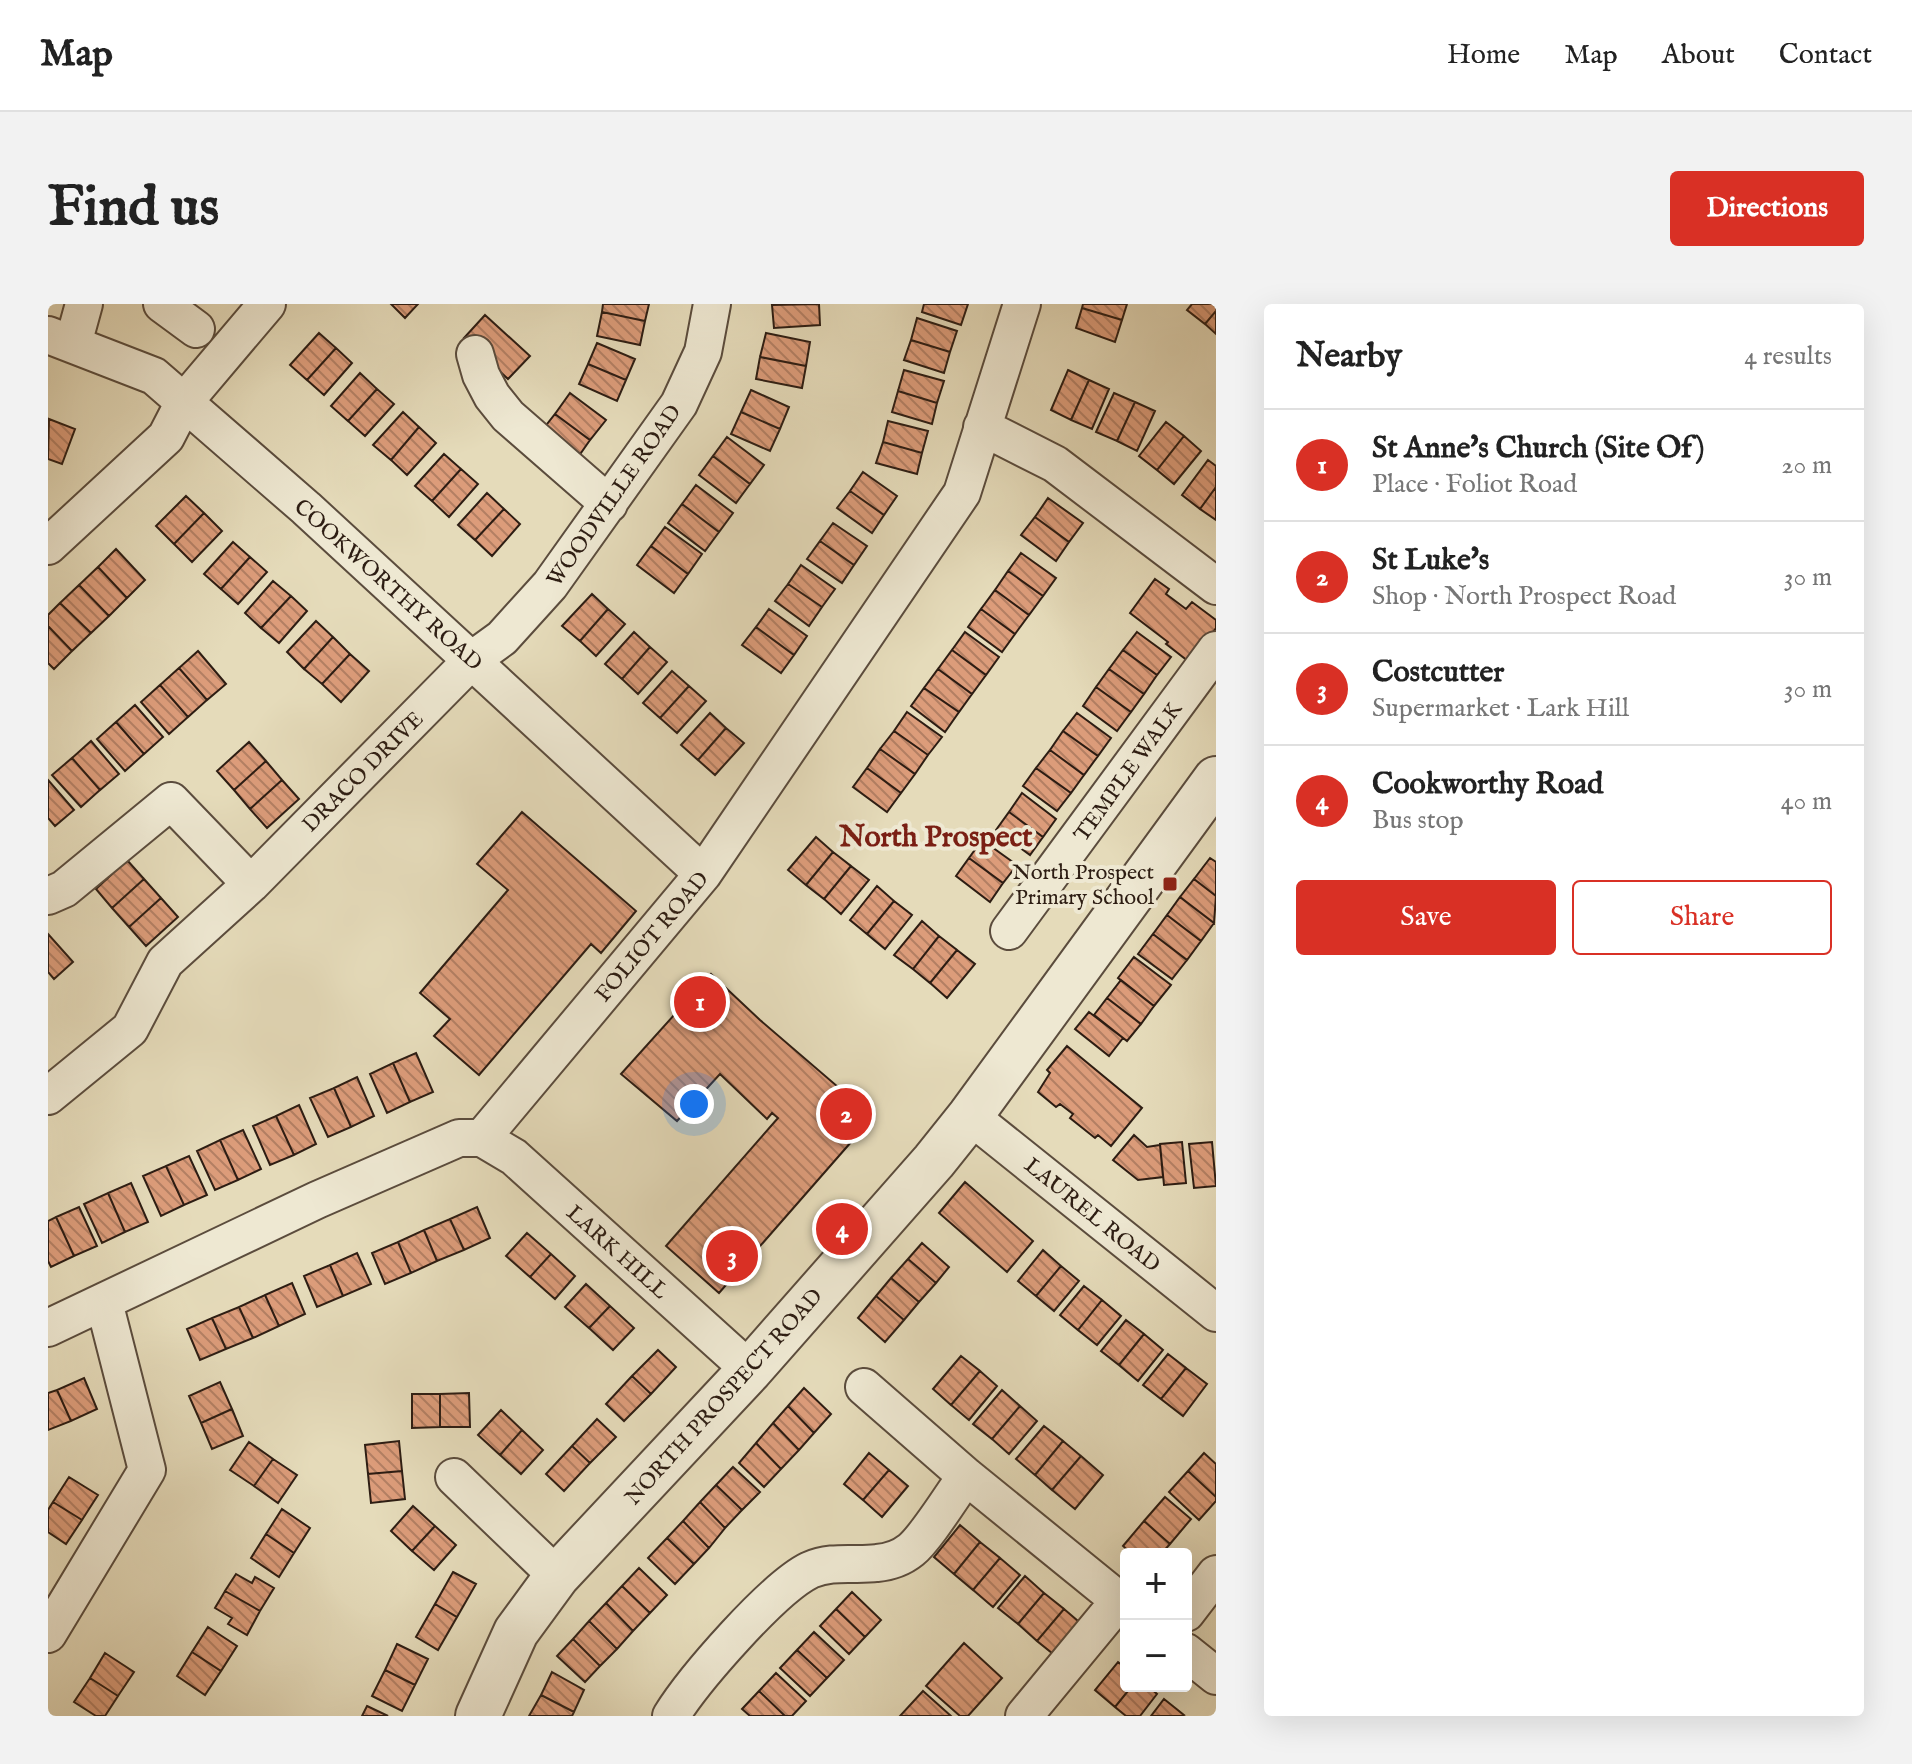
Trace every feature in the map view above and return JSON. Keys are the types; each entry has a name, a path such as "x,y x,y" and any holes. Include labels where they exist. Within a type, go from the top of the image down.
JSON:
{"street":[{"path":"60,339 84,304"},
{"path":"162,304 196,329"},
{"path":"48,546 166,437 184,402 267,304"},
{"name":"WOODVILLE ROAD","path":"473,659 502,638 543,594 679,404 703,352 712,304"},
{"name":"FOLIOT ROAD","path":"482,1138 703,874 962,493 1022,304"},
{"name":"COOKWORTHY ROAD","path":"60,339 154,376 473,659 703,874"},
{"path":"475,354 492,396 508,416 609,504"},
{"path":"982,427 1055,464 1216,586"},
{"name":"TEMPLE WALK","path":"1009,931 1216,650"},
{"name":"DRACO DRIVE","path":"48,1096 130,1029 165,962 251,884 473,659"},
{"name":"NORTH PROSPECT ROAD","path":"478,1716 516,1632 557,1576 750,1370 934,1161 1216,779"},
{"path":"48,896 64,889 171,801 251,884"},
{"name":"LAUREL ROAD","path":"970,1116 1214,1307"},
{"path":"48,1328 317,1200 459,1138 482,1138"},
{"name":"LARK HILL","path":"482,1138 514,1157 750,1370"},
{"path":"48,1634 147,1470 104,1302"},
{"path":"864,1387 966,1476 1120,1601"},
{"path":"671,1716 681,1700 741,1631 792,1580 838,1562 873,1564 891,1561 912,1550 966,1476"},
{"path":"454,1477 557,1576"},
{"path":"1192,1605 1216,1574"},
{"path":"1024,1716 1120,1605"},
{"path":"1192,1657 1216,1676"}],"building":[{"path":"391,304 418,304 405,318"},
{"path":"603,304 649,304 645,321 602,312"},
{"path":"819,304 820,325 774,328 772,305"},
{"path":"924,304 968,304 961,325 922,312"},
{"path":"1083,304 1127,304 1122,320 1082,308"},
{"path":"1192,304 1216,304 1216,311 1205,324 1187,310"},
{"path":"1082,308 1122,320 1115,342 1076,328"},
{"path":"1216,311 1216,334 1205,324"},
{"path":"602,312 645,321 640,345 597,336"},
{"path":"485,315 530,356 508,379 464,338"},
{"path":"917,318 957,331 950,352 911,340"},
{"path":"319,333 336,348 307,380 290,365"},
{"path":"766,333 810,342 806,366 760,357"},
{"path":"911,340 950,352 944,373 904,360"},
{"path":"597,343 635,359 626,380 588,364"},
{"path":"336,348 352,363 324,395 307,380"},
{"path":"760,357 806,366 802,388 756,379"},
{"path":"588,364 626,380 617,401 579,384"},
{"path":"904,370 944,381 937,403 898,391"},
{"path":"1068,370 1089,380 1071,420 1051,410"},
{"path":"360,373 377,389 348,421 331,406"},
{"path":"1089,380 1109,389 1092,429 1071,420"},
{"path":"377,389 394,404 365,436 348,421"},
{"path":"751,390 789,407 780,429 741,412"},
{"path":"898,391 937,403 932,424 892,412"},
{"path":"570,393 606,420 590,440 555,414"},
{"path":"1114,393 1135,402 1117,441 1096,432"},
{"path":"1135,402 1155,411 1137,451 1117,441"},
{"path":"403,412 419,427 391,460 373,445"},
{"path":"741,412 780,429 770,451 731,434"},
{"path":"555,414 590,440 576,460 540,433"},
{"path":"49,419 75,429 62,464 48,459"},
{"path":"888,421 928,431 922,453 883,442"},
{"path":"1166,422 1184,436 1157,470 1139,456"},
{"path":"419,427 436,443 407,475 391,460"},
{"path":"1184,436 1201,451 1174,484 1157,470"},
{"path":"727,437 764,465 750,484 713,456"},
{"path":"883,442 922,453 917,474 876,463"},
{"path":"444,454 461,469 432,501 415,486"},
{"path":"713,456 750,484 736,503 699,475"},
{"path":"1208,460 1216,466 1216,487 1200,509 1182,495"},
{"path":"461,469 478,484 449,517 432,501"},
{"path":"863,472 897,496 884,515 850,491"},
{"path":"696,485 733,513 719,532 682,504"},
{"path":"1216,487 1216,520 1200,509"},
{"path":"850,491 884,515 872,533 837,508"},
{"path":"487,493 504,509 475,540 458,525"},
{"path":"186,496 204,513 174,544 156,526"},
{"path":"1048,498 1083,523 1069,542 1035,517"},
{"path":"682,504 719,532 705,551 668,523"},
{"path":"504,509 520,524 492,556 475,540"},
{"path":"204,513 222,531 192,562 174,544"},
{"path":"1035,517 1069,542 1056,561 1021,535"},
{"path":"833,523 867,546 854,565 820,541"},
{"path":"665,527 702,554 688,574 651,546"},
{"path":"820,541 854,565 842,583 807,559"},
{"path":"233,542 250,557 221,589 204,574"},
{"path":"651,546 688,574 674,593 637,565"},
{"path":"116,549 145,580 127,598 98,567"},
{"path":"1021,553 1056,578 1043,596 1008,571"},
{"path":"250,557 267,572 238,604 221,589"},
{"path":"801,565 835,589 822,607 788,584"},
{"path":"98,567 127,598 109,616 79,585"},
{"path":"1008,571 1043,596 1029,615 995,590"},
{"path":"1155,579 1169,589 1166,594 1186,609 1192,602 1216,620 1216,628 1193,659 1188,661 1130,613"},
{"path":"273,581 291,596 261,628 245,613"},
{"path":"788,584 822,607 809,626 775,601"},
{"path":"79,585 109,616 91,633 60,603"},
{"path":"995,590 1029,615 1015,634 981,609"},
{"path":"592,594 608,609 580,641 562,626"},
{"path":"291,596 307,611 279,643 261,628"},
{"path":"60,603 91,633 72,651 48,626 48,615"},
{"path":"608,609 625,624 596,656 580,641"},
{"path":"769,609 807,636 794,655 756,627"},
{"path":"981,609 1015,634 1002,652 968,627"},
{"path":"316,621 333,637 304,669 287,652"},
{"path":"48,626 72,651 54,669 48,663"},
{"path":"756,627 794,655 781,673 742,645"},
{"path":"634,632 650,647 622,679 605,664"},
{"path":"965,632 999,657 986,675 952,650"},
{"path":"1137,632 1171,657 1157,675 1123,650"},
{"path":"333,637 350,654 322,684 304,669"},
{"path":"650,647 667,662 638,694 622,679"},
{"path":"952,650 986,675 972,694 938,669"},
{"path":"1123,650 1157,675 1144,694 1109,669"},
{"path":"198,651 226,684 207,700 179,668"},
{"path":"350,654 369,671 341,702 322,684"},
{"path":"179,668 207,700 188,717 160,685"},
{"path":"938,669 972,694 959,712 924,688"},
{"path":"1109,669 1144,694 1131,712 1096,687"},
{"path":"672,671 689,686 660,718 643,703"},
{"path":"160,685 188,717 169,734 141,702"},
{"path":"689,686 706,701 677,733 660,718"},
{"path":"1096,687 1131,712 1117,731 1083,706"},
{"path":"924,688 959,712 945,732 911,706"},
{"path":"135,705 163,737 144,754 116,722"},
{"path":"907,712 942,737 928,755 894,731"},
{"path":"710,713 726,728 698,760 681,745"},
{"path":"1077,713 1111,738 1098,756 1063,731"},
{"path":"116,722 144,754 125,771 97,739"},
{"path":"726,728 744,743 715,775 698,760"},
{"path":"894,731 928,755 915,774 880,749"},
{"path":"1063,731 1098,756 1084,775 1050,750"},
{"path":"91,741 119,774 100,790 72,758"},
{"path":"249,742 266,761 234,790 217,771"},
{"path":"880,749 915,774 901,793 867,768"},
{"path":"1050,750 1084,775 1071,793 1036,768"},
{"path":"72,758 100,790 81,807 52,775"},
{"path":"266,761 282,780 250,809 234,790"},
{"path":"867,768 901,793 887,812 853,787"},
{"path":"1036,768 1071,793 1057,811 1023,786"},
{"path":"48,780 74,810 55,826 48,818"},
{"path":"282,780 299,799 267,828 250,809"},
{"path":"1022,793 1056,819 1043,837 1009,812"},
{"path":"522,812 636,911 601,953 591,944 479,1075 434,1036 450,1019 420,993 508,890 477,864"},
{"path":"1009,812 1043,837 1030,855 996,830"},
{"path":"816,837 833,852 806,885 788,870"},
{"path":"982,840 1017,865 1003,883 969,858"},
{"path":"833,852 851,866 824,899 806,885"},
{"path":"969,858 1003,883 990,902 956,876"},
{"path":"1210,858 1216,862 1216,896 1194,879"},
{"path":"127,860 144,879 112,908 96,889"},
{"path":"851,866 869,880 841,914 824,899"},
{"path":"144,879 161,898 129,927 112,908"},
{"path":"1194,879 1216,896 1214,923 1180,897"},
{"path":"877,886 894,901 867,934 850,920"},
{"path":"1180,897 1214,923 1201,941 1167,915"},
{"path":"161,898 178,917 146,946 129,927"},
{"path":"894,901 912,915 885,949 867,934"},
{"path":"1167,915 1201,941 1187,960 1153,934"},
{"path":"922,921 939,936 913,969 894,955"},
{"path":"48,934 73,962 54,979 48,972"},
{"path":"1153,934 1187,960 1172,979 1138,954"},
{"path":"939,936 957,950 930,983 913,969"},
{"path":"957,950 975,964 947,998 930,983"},
{"path":"1134,957 1171,985 1154,1006 1118,978"},
{"path":"711,974 873,1117 719,1293 666,1246 778,1118 772,1113 767,1119 720,1074 677,1121 621,1074"},
{"path":"1121,980 1154,1006 1141,1024 1107,998"},
{"path":"1107,998 1141,1024 1127,1041 1094,1015"},
{"path":"1089,1012 1123,1038 1109,1056 1075,1029"},
{"path":"1067,1046 1142,1108 1111,1146 1098,1135 1095,1138 1070,1118 1073,1114 1060,1104 1056,1107 1038,1092 1050,1073 1047,1070"},
{"path":"416,1053 433,1092 410,1102 393,1063"},
{"path":"393,1063 410,1102 387,1113 370,1074"},
{"path":"357,1077 374,1116 351,1127 334,1088"},
{"path":"334,1088 351,1127 328,1137 310,1098"},
{"path":"299,1105 316,1144 294,1155 276,1116"},
{"path":"276,1116 294,1155 270,1165 253,1126"},
{"path":"243,1130 261,1169 238,1180 220,1140"},
{"path":"1134,1135 1147,1147 1160,1145 1163,1177 1138,1180 1113,1160"},
{"path":"220,1140 238,1180 215,1190 197,1151"},
{"path":"1182,1142 1186,1183 1164,1185 1160,1144"},
{"path":"1212,1142 1216,1186 1194,1188 1189,1144"},
{"path":"189,1156 207,1195 184,1205 166,1166"},
{"path":"166,1166 184,1205 161,1216 143,1176"},
{"path":"965,1182 1033,1241 1007,1272 939,1213"},
{"path":"131,1183 148,1222 125,1232 108,1193"},
{"path":"108,1193 125,1232 102,1243 84,1204"},
{"path":"79,1207 97,1246 74,1256 56,1217"},
{"path":"477,1207 490,1238 464,1250 450,1219"},
{"path":"56,1217 74,1256 51,1267 48,1261 48,1221"},
{"path":"450,1219 464,1250 437,1261 424,1230"},
{"path":"424,1230 437,1261 411,1273 398,1242"},
{"path":"527,1233 551,1254 530,1277 506,1256"},
{"path":"398,1242 411,1273 385,1284 372,1253"},
{"path":"922,1243 949,1267 936,1283 908,1259"},
{"path":"1043,1250 1061,1266 1036,1296 1018,1281"},
{"path":"357,1253 371,1284 343,1296 330,1265"},
{"path":"551,1254 575,1276 555,1299 530,1277"},
{"path":"908,1259 936,1283 919,1302 891,1278"},
{"path":"330,1265 343,1296 317,1307 304,1276"},
{"path":"1061,1266 1079,1281 1054,1311 1036,1296"},
{"path":"891,1278 919,1302 904,1320 876,1296"},
{"path":"292,1283 305,1314 279,1326 265,1295"},
{"path":"586,1284 610,1306 589,1328 565,1307"},
{"path":"1084,1286 1102,1300 1078,1330 1060,1315"},
{"path":"265,1295 279,1326 253,1338 239,1307"},
{"path":"876,1296 904,1320 885,1342 858,1318"},
{"path":"1102,1300 1121,1316 1097,1345 1078,1330"},
{"path":"610,1306 634,1328 613,1350 589,1328"},
{"path":"239,1307 253,1338 226,1349 212,1318"},
{"path":"212,1318 226,1349 200,1360 187,1329"},
{"path":"1126,1320 1144,1334 1119,1365 1101,1351"},
{"path":"1144,1334 1163,1350 1138,1381 1119,1365"},
{"path":"658,1350 676,1367 651,1394 632,1376"},
{"path":"1168,1354 1186,1368 1161,1399 1143,1385"},
{"path":"961,1356 980,1371 951,1405 933,1389"},
{"path":"1186,1368 1207,1384 1183,1416 1161,1399"},
{"path":"980,1371 997,1386 969,1420 951,1405"},
{"path":"632,1376 651,1394 624,1421 606,1404"},
{"path":"84,1378 97,1409 71,1421 57,1390"},
{"path":"220,1382 232,1409 201,1423 189,1396"},
{"path":"804,1388 831,1414 814,1433 788,1406"},
{"path":"57,1390 71,1421 48,1430 48,1393"},
{"path":"1002,1390 1020,1406 992,1439 973,1424"},
{"path":"469,1393 470,1427 440,1427 440,1394"},
{"path":"412,1394 440,1394 440,1427 412,1428"},
{"path":"788,1406 814,1433 799,1450 773,1423"},
{"path":"1020,1406 1037,1421 1009,1454 992,1439"},
{"path":"232,1409 243,1436 212,1449 201,1423"},
{"path":"501,1410 522,1430 500,1455 478,1435"},
{"path":"597,1419 616,1437 590,1463 572,1446"},
{"path":"773,1423 799,1450 781,1469 756,1443"},
{"path":"1044,1426 1063,1441 1035,1475 1016,1459"},
{"path":"522,1430 543,1450 521,1474 500,1455"},
{"path":"399,1441 402,1471 368,1474 365,1445"},
{"path":"1063,1441 1081,1456 1052,1490 1035,1475"},
{"path":"249,1442 273,1459 254,1486 230,1470"},
{"path":"756,1443 781,1469 764,1487 739,1463"},
{"path":"572,1446 590,1463 564,1491 546,1474"},
{"path":"869,1453 889,1470 863,1500 844,1484"},
{"path":"1204,1453 1216,1464 1216,1497 1188,1471"},
{"path":"1081,1456 1103,1475 1075,1509 1052,1490"},
{"path":"273,1459 297,1475 278,1503 254,1486"},
{"path":"733,1467 760,1492 742,1510 716,1485"},
{"path":"889,1470 908,1486 882,1517 863,1500"},
{"path":"402,1471 405,1499 371,1503 368,1474"},
{"path":"1188,1471 1216,1497 1199,1520 1169,1492"},
{"path":"69,1477 98,1495 82,1520 53,1502"},
{"path":"716,1485 742,1510 725,1528 700,1502"},
{"path":"1165,1497 1191,1519 1170,1544 1144,1521"},
{"path":"53,1502 82,1520 66,1544 48,1532 48,1510"},
{"path":"700,1502 725,1528 709,1548 683,1521"},
{"path":"413,1506 435,1526 412,1551 391,1531"},
{"path":"282,1509 310,1528 294,1553 266,1534"},
{"path":"683,1521 709,1548 694,1564 667,1538"},
{"path":"1144,1521 1170,1544 1166,1548 1123,1546"},
{"path":"960,1525 980,1542 954,1574 934,1557"},
{"path":"435,1526 456,1545 434,1570 412,1551"},
{"path":"266,1534 294,1553 279,1577 251,1558"},
{"path":"667,1538 694,1564 675,1584 648,1558"},
{"path":"980,1542 1000,1558 973,1590 954,1574"},
{"path":"1000,1558 1020,1575 993,1607 973,1590"},
{"path":"639,1568 667,1595 650,1613 622,1586"},
{"path":"453,1572 476,1584 457,1617 435,1604"},
{"path":"236,1574 252,1583 255,1577 274,1588 260,1611 225,1591"},
{"path":"1025,1576 1044,1593 1018,1624 998,1608"},
{"path":"622,1586 650,1613 633,1631 606,1603"},
{"path":"225,1591 260,1611 247,1635 228,1624 232,1618 215,1608"},
{"path":"852,1592 881,1620 865,1637 836,1609"},
{"path":"1044,1593 1064,1609 1037,1641 1018,1624"},
{"path":"606,1603 633,1631 617,1649 589,1621"},
{"path":"435,1604 457,1617 438,1650 416,1637"},
{"path":"836,1609 865,1637 849,1654 820,1626"},
{"path":"1064,1609 1084,1626 1057,1657 1037,1641"},
{"path":"589,1621 617,1649 600,1666 573,1639"},
{"path":"208,1627 237,1646 221,1671 192,1652"},
{"path":"814,1632 844,1660 827,1678 797,1650"},
{"path":"573,1639 600,1666 585,1682 557,1656"},
{"path":"964,1643 1002,1678 968,1716 960,1716 926,1686"},
{"path":"397,1644 428,1659 415,1685 385,1670"},
{"path":"797,1650 827,1678 810,1696 780,1668"},
{"path":"192,1652 221,1671 205,1695 177,1676"},
{"path":"105,1653 134,1672 118,1696 90,1678"},
{"path":"1118,1662 1120,1664 1120,1692 1127,1692 1115,1707 1095,1690"},
{"path":"385,1670 415,1685 402,1711 372,1696"},
{"path":"552,1672 584,1690 574,1712 541,1695"},
{"path":"776,1673 806,1701 792,1716 785,1716 759,1691"},
{"path":"90,1678 118,1696 105,1716 96,1716 74,1702"},
{"path":"759,1691 785,1716 750,1716 742,1709"},
{"path":"923,1691 951,1716 900,1716"},
{"path":"1127,1692 1157,1694 1140,1716 1126,1716 1115,1707"},
{"path":"541,1695 574,1712 572,1716 529,1716"},
{"path":"1164,1699 1184,1715 1151,1716"},
{"path":"367,1706 388,1716 362,1716"}],"place":[{"name":"North Prospect Primary School","path":"1170,884"},
{"name":"St Anne's Church (Site Of)","path":"700,1002"},
{"name":"St Luke's","path":"846,1114"},
{"name":"Cookworthy Road","path":"842,1229"},
{"name":"Costcutter","path":"732,1256"}],"district":[{"name":"North Prospect","path":"936,836"}]}
